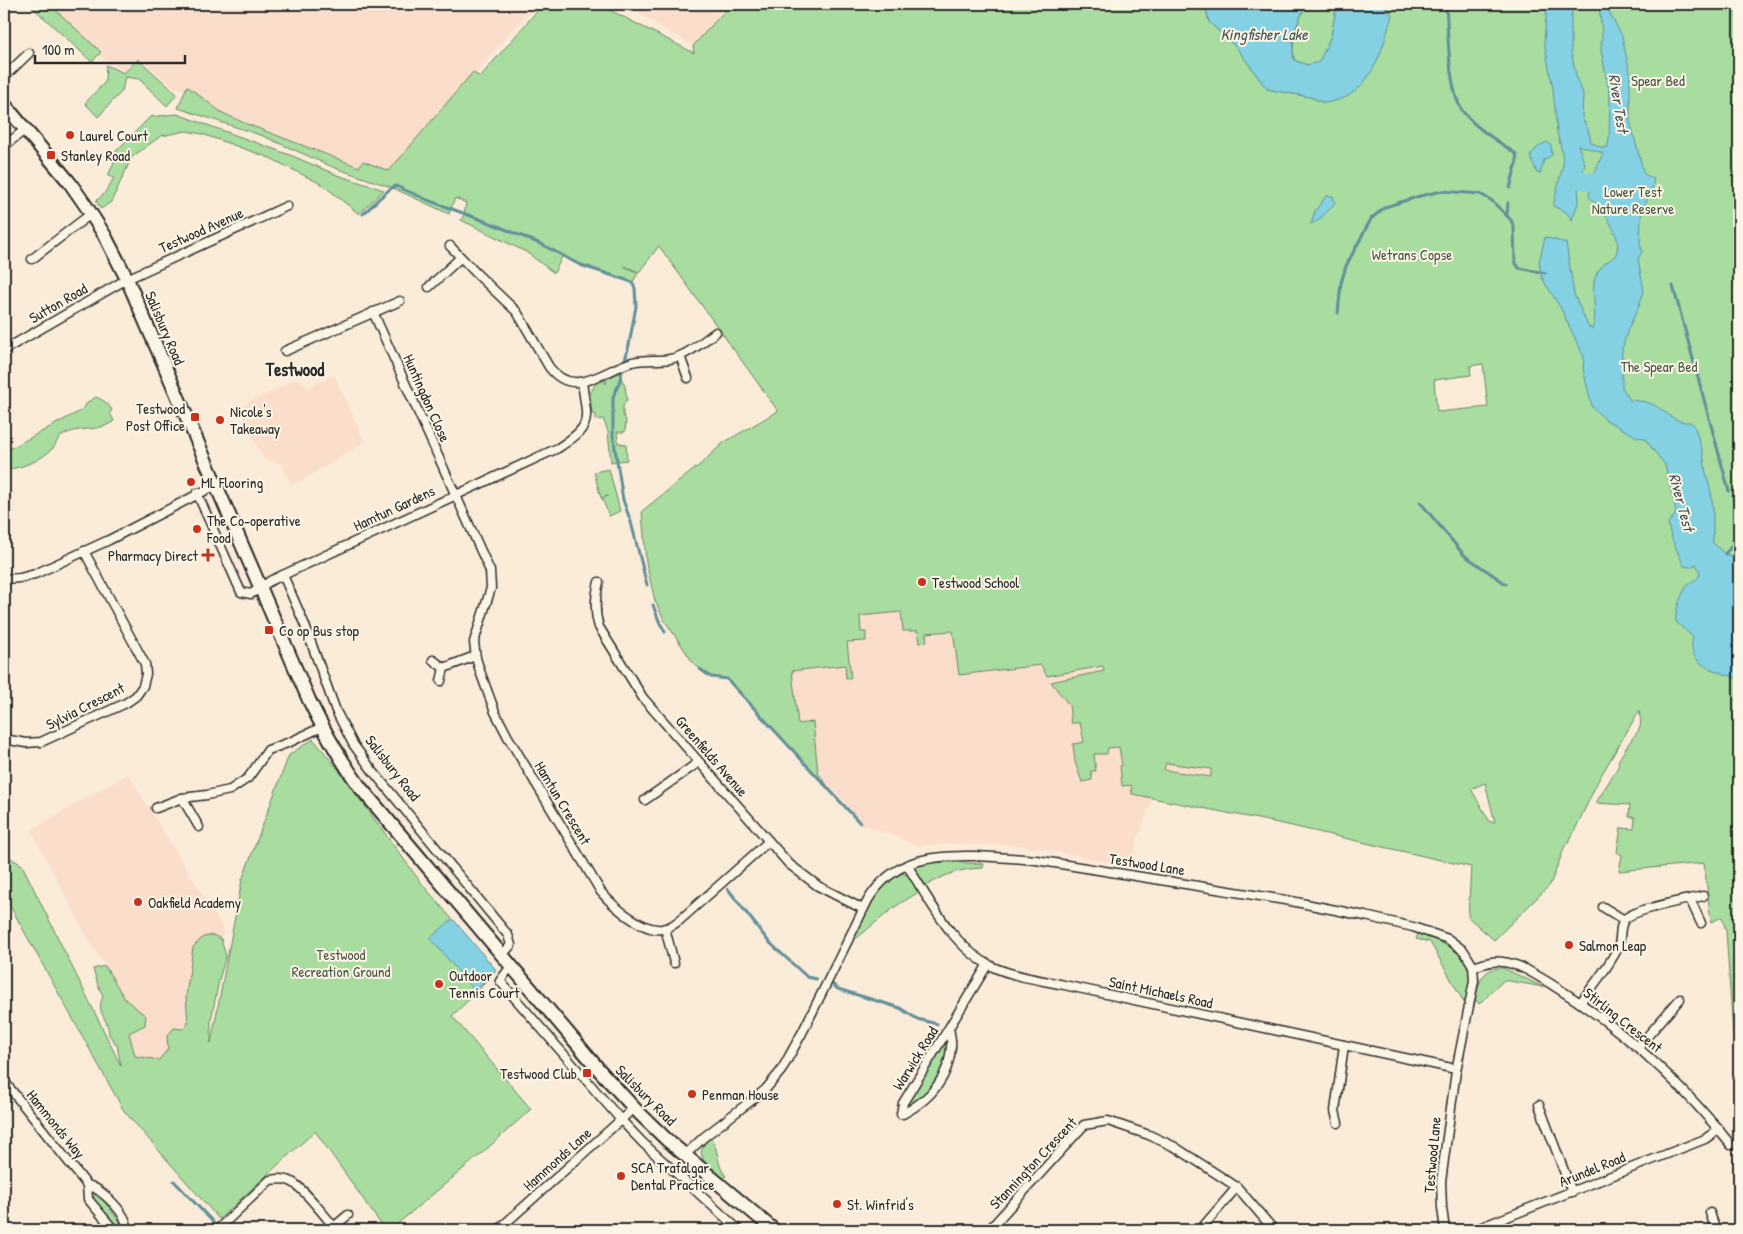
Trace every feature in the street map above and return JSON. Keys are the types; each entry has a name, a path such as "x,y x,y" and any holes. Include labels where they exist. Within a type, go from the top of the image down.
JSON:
{"main road":[{"name":"Salisbury Road","path":"4,104 70,183 92,213 105,236 126,279 322,727 345,766 360,787 511,966 634,1108 685,1155 774,1230"}],"street":[{"path":"4,77 29,53"},
{"path":"4,146 26,129"},
{"name":"Testwood Avenue","path":"126,279 287,206"},
{"path":"32,259 92,213"},
{"path":"450,246 460,258 517,312 554,373 564,380 582,382 631,362 669,359 680,356 716,332"},
{"path":"430,287 460,258"},
{"name":"Sutton Road","path":"4,350 126,279"},
{"path":"285,351 400,301"},
{"name":"Huntingdon Close","path":"373,312 456,495"},
{"path":"680,356 688,378"},
{"name":"Hamtun Gardens","path":"260,587 542,456 569,441 585,425 587,416 582,382"},
{"path":"4,579 27,577 84,552 216,485"},
{"path":"197,493 241,592 251,594 260,587"},
{"name":"Hamtun Crescent","path":"456,495 492,576 489,596 475,636 474,647 475,656 492,705 508,737 601,892 616,908 633,920 652,928 665,928"},
{"name":"Sylvia Crescent","path":"4,739 26,743 48,740 126,703 136,696 144,686 145,664 84,552"},
{"name":"Salisbury Road","path":"283,575 304,623 329,695 343,727 372,770 508,935 511,945 502,955"},
{"name":"Greenfields Avenue","path":"599,582 595,612 597,622 639,692 790,864 809,880 863,909"},
{"path":"444,668 475,656"},
{"path":"433,660 444,668"},
{"path":"441,681 444,668"},
{"path":"156,808 182,798 230,790 248,778 268,750 322,727"},
{"path":"645,800 699,762"},
{"path":"182,798 199,826"},
{"path":"674,963 665,928 680,920 769,841"},
{"name":"Testwood Lane","path":"685,1155 704,1137 765,1090 781,1071 863,909 872,893 883,880 907,865 928,858 944,856 1036,860 1292,901 1383,920 1442,937 1453,942 1464,951 1473,967 1473,986 1449,1112 1442,1182 1442,1208 1445,1230"},
{"name":"Saint Michaels Road","path":"907,865 938,914 954,935 988,964 1020,975 1456,1069"},
{"path":"1580,1003 1616,950 1624,920 1634,913 1703,896"},
{"path":"1690,899 1701,922"},
{"path":"1603,907 1624,920"},
{"name":"Stirling Crescent","path":"1473,967 1496,961 1511,964 1532,973 1580,1003 1638,1047 1676,1081 1731,1145"},
{"name":"Warwick Road","path":"949,1028 951,1047 945,1072 933,1093 911,1110 901,1114 903,1103 988,964"},
{"path":"511,966 500,981 643,1143 740,1230"},
{"path":"1638,1047 1680,999"},
{"path":"1338,1122 1335,1111 1344,1045"},
{"name":"Hammonds Way","path":"4,1081 87,1184 102,1191 126,1220 127,1230"},
{"path":"1538,1105 1572,1192"},
{"name":"Hammonds Lane","path":"498,1230 634,1108"},
{"name":"Stannington Crescent","path":"989,1230 1084,1125 1108,1121 1149,1135 1175,1147 1237,1187 1274,1230"},
{"name":"Arundel Road","path":"1474,1230 1705,1139 1719,1129"},
{"path":"217,1230 270,1180 280,1178 292,1181 332,1228 348,1215"},
{"name":"Hammonds Way","path":"87,1184 88,1199 114,1230"},
{"path":"1200,1230 1237,1187"},
{"path":"1710,1213 1716,1230"}],"shaded area":[{"path":"47,4 535,4 386,177 242,121 214,108 190,91 174,88 138,56 124,71 106,61"},
{"path":"622,4 728,4 694,46"},
{"name":"Testwood School","path":"896,350 1283,824 1153,797 1130,866 1020,845 946,844 919,846 860,823 727,679 711,677 694,664 662,617 655,601 646,562 642,511"},
{"path":"334,375 365,442 291,485 281,463 263,459 239,407 299,378 307,388"},
{"name":"Oakfield Academy","path":"128,774 224,930 191,1020 159,1060 135,1056 129,1033 145,1025 146,1016 125,999 92,946 31,830"}],"green space":[{"path":"29,4 49,4 101,52 92,62"},
{"path":"543,4 598,4 694,53 693,46 731,4 1205,4 1209,22 1236,47 1267,89 1310,97 1325,103 1377,61 1392,15 1382,4 1739,4 1739,1074 1735,1063 1726,931 1722,917 1711,922 1704,863 1619,871 1622,855 1617,852 1621,828 1634,829 1635,817 1629,817 1630,805 1596,803 1619,765 1618,761 1639,729 1641,722 1639,711 1599,779 1571,838 1565,846 1550,885 1494,940 1468,917 1471,867 1283,824 1132,794 1131,785 1122,786 1120,766 1122,765 1119,747 1108,748 1107,754 1094,754 1096,771 1091,771 1092,780 1082,782 1075,762 1073,744 1084,742 1080,723 1071,723 1069,705 1051,682 1104,671 1103,666 1047,676 1041,665 959,675 953,631 926,633 927,642 920,643 918,631 903,631 901,612 860,616 861,632 866,632 866,641 847,642 851,678 846,678 845,665 792,671 798,724 813,722 818,773 835,796 727,679 711,677 694,664 665,621 655,601 646,562 642,511 702,463 723,443 778,411 659,246 639,272 624,266 638,273 633,282 562,257 554,273 526,252 461,220 466,203 455,198 449,214 391,187 335,168 263,136 178,108 187,86 221,112 242,122 359,167 363,161 389,171 473,72 480,77","holes":["1483,364 1488,407 1437,412 1434,380 1471,375 1470,366","1166,763 1211,769 1211,777 1164,770","1485,783 1495,822 1490,822 1471,789"]},
{"path":"1307,4 1337,4 1331,36 1319,63 1307,65 1294,60 1293,45 1300,17"},
{"path":"138,59 177,94 167,106 139,79 125,77 122,91 98,117 85,103 105,82 106,65 124,73"},
{"path":"177,114 290,155 337,175 384,190 359,214 323,185 270,158 202,134 186,131 161,136 132,157 111,202 101,209 96,201 104,194 114,178 108,176 114,162 110,157 150,117"},
{"path":"619,373 625,386 627,399 623,406 623,415 626,420 625,432 617,432 618,443 626,444 627,460 611,462 608,431 603,419 596,420 596,414 592,414 590,395 595,384 605,380 606,384 606,379"},
{"path":"96,397 105,402 112,410 110,413 114,421 102,427 68,433 59,438 48,453 37,460 24,466 4,470 4,456 11,448 82,410 88,402"},
{"path":"609,469 620,511 609,516 602,498 608,496 601,498 594,472"},
{"name":"Testwood Recreation Ground","path":"313,739 334,764 422,884 496,970 452,1016 531,1109 481,1154 390,1230 385,1230 315,1131 219,1219 124,1111 4,895 4,854 22,865 121,1066 117,1045 109,1035 107,1024 101,1012 103,996 93,969 105,966 125,999 146,1016 145,1025 129,1033 135,1056 159,1060 168,1049 167,1036 174,1028 183,1029 188,1024 186,996 193,947 203,937 213,935 221,939 226,956 211,1020 211,1043 242,880 289,755"},
{"path":"948,862 984,864 983,868 953,873 926,886 915,870 917,866"},
{"path":"902,873 909,876 919,892 896,906 852,942 877,894 884,886"},
{"path":"1418,934 1445,945 1466,963 1469,972 1470,988 1466,1006 1430,942 1416,939"},
{"path":"1503,968 1543,987 1504,980 1479,1004 1475,999 1480,981 1490,970"},
{"path":"944,1044 948,1044 945,1063 933,1089 910,1106 908,1105"},
{"path":"710,1138 726,1176 723,1179 707,1166 702,1155 704,1144"},
{"path":"96,1194 100,1196 121,1223 121,1227 116,1227 94,1200 93,1197"}],"water":[{"name":"Kingfisher Lake","path":"1205,4 1307,4 1297,24 1293,53 1294,60 1307,65 1319,62 1331,36 1337,4 1382,4 1392,15 1381,51 1363,83 1344,98 1325,103 1310,97 1267,89 1236,47 1209,22"},
{"name":"River Test","path":"1547,4 1574,4 1571,17 1571,52 1577,80 1583,94 1582,118 1588,129 1591,142 1600,147 1607,148 1609,140 1610,96 1601,50 1602,33 1599,4 1605,4 1622,36 1630,72 1630,121 1644,174 1654,179 1641,217 1640,242 1642,252 1638,259 1644,291 1628,329 1622,350 1622,387 1630,400 1651,404 1679,421 1690,422 1694,425 1703,453 1711,492 1713,543 1725,554 1739,558 1739,679 1705,666 1699,661 1694,655 1692,647 1693,637 1676,622 1676,613 1681,596 1686,587 1698,578 1700,572 1696,564 1691,567 1684,566 1671,537 1668,523 1676,511 1665,465 1644,438 1637,437 1606,420 1592,407 1583,369 1584,357 1560,307 1542,278 1539,262 1545,237 1566,243 1574,294 1588,326 1592,329 1595,319 1595,280 1600,268 1614,257 1617,250 1615,233 1611,225 1606,216 1589,197 1591,182 1603,153 1578,145 1585,164 1578,187 1579,200 1572,220 1566,212 1553,206 1563,165 1557,132 1553,89 1544,42"},
{"path":"1547,142 1551,145 1552,155 1544,160 1540,174 1537,173 1530,156 1538,147"},
{"path":"1326,196 1333,196 1335,203 1319,220 1311,224 1315,211"},
{"path":"453,919 496,970 475,991 430,938"}],"waterway":[{"path":"1446,4 1452,77 1459,104 1464,113 1476,125 1516,154 1517,161 1510,188"},
{"path":"1734,4 1739,19"},
{"path":"1570,177 1613,189"},
{"path":"363,214 385,193 396,186 543,245 580,265 632,282 635,288 636,306 629,345 619,383 613,397 613,435 623,500 631,522 647,585"},
{"path":"1338,313 1341,283 1346,266 1371,219 1385,207 1442,191 1480,194 1491,200 1511,220 1514,228 1515,262 1519,268 1545,273"},
{"path":"1507,214 1508,203"},
{"path":"1673,286 1729,491"},
{"path":"1725,554 1731,547 1737,527 1733,497"},
{"path":"1420,502 1464,555 1506,584"},
{"path":"1733,542 1739,549"},
{"path":"653,605 665,632"},
{"path":"700,669 711,677 727,679 860,823"},
{"path":"728,889 769,942 807,977 816,979"},
{"path":"832,984 838,989 900,1008 917,1019 937,1024"},
{"path":"174,1181 213,1222"}],"place":[{"name":"Laurel Court","path":"70,135"},
{"name":"Stanley Road","path":"51,155"},
{"name":"Testwood Post Office","path":"195,417"},
{"name":"Nicole's Takeaway","path":"220,420"},
{"name":"ML Flooring","path":"191,482"},
{"name":"The Co-operative Food","path":"197,529"},
{"name":"Pharmacy Direct","path":"208,555"},
{"name":"Testwood School","path":"922,582"},
{"name":"Co op Bus stop","path":"269,630"},
{"name":"Oakfield Academy","path":"138,902"},
{"name":"Salmon Leap","path":"1569,945"},
{"name":"Outdoor Tennis Court","path":"439,984"},
{"name":"Testwood Club","path":"587,1073"},
{"name":"Penman House","path":"692,1094"},
{"name":"SCA Trafalgar Dental Practice","path":"621,1176"},
{"name":"St. Winfrid's","path":"837,1204"}],"district":[{"name":"Testwood","path":"295,369"}],"park label":[{"name":"Spear Bed","path":"1658,80"},
{"name":"Lower Test Nature Reserve","path":"1633,200"},
{"name":"Wetrans Copse","path":"1412,254"},
{"name":"The Spear Bed","path":"1659,366"}]}
